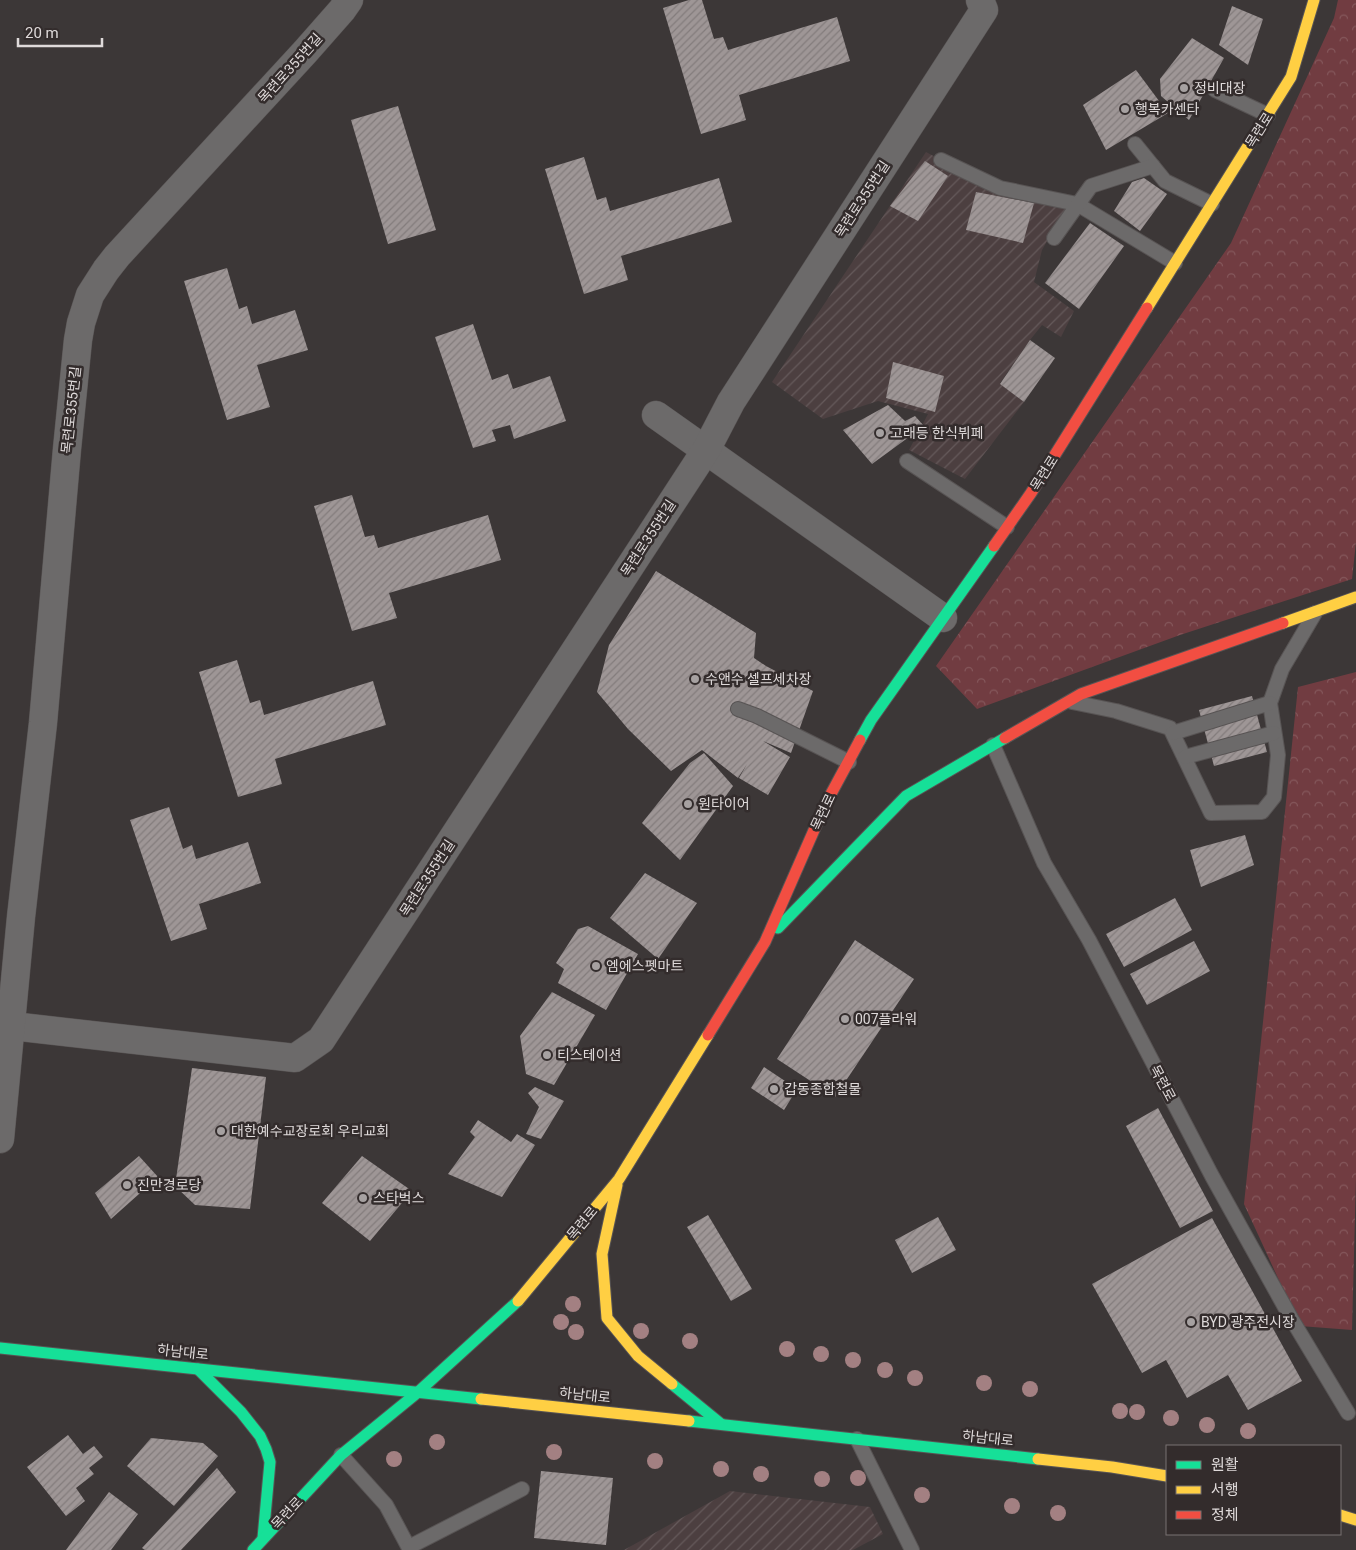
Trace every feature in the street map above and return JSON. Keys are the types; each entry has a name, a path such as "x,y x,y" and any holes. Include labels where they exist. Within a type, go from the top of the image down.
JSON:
{"main road":[{"name":"목련로","path":"253,1550 341,1455 417,1393 519,1300 619,1180 765,942 825,805 871,720 1031,493 1291,77 1314,0"},
{"name":"목련로","path":"765,942 906,796 1068,701 1081,694 1356,597"},
{"path":"619,1180 602,1254 608,1318 638,1356 721,1424"},
{"name":"하남대로","path":"0,1348 721,1424 1112,1467 1166,1476"},
{"path":"198,1369 256,1429 269,1453 270,1462 263,1538"},
{"path":"1341,1515 1356,1520"}],"street":[{"name":"목련로355번길","path":"0,1139 21,917 43,723 75,367 85,307 96,284 118,256 305,52 349,0"},
{"name":"목련로355번길","path":"12,1026 295,1058 321,1040 706,450 731,402 984,10 980,0"},
{"path":"656,415 943,618"}],"lane":[{"path":"1215,90 1268,115"},
{"path":"1135,144 1165,181 1212,204"},
{"path":"941,160 1000,188 1077,204 1175,263"},
{"path":"1054,238 1091,186 1153,166"},
{"path":"907,461 1007,527"},
{"path":"1068,701 1116,711 1170,728 1211,813 1262,812 1274,797 1278,755 1270,704 1282,669 1316,611"},
{"path":"1173,733 1270,704"},
{"path":"738,709 757,716 849,762"},
{"path":"1185,757 1274,733"},
{"name":"목련로","path":"993,745 1044,863 1089,940 1212,1176 1291,1318 1348,1413"},
{"path":"857,1439 912,1550"},
{"path":"341,1455 386,1505 409,1549 522,1489"}],"shaded area":[{"path":"926,152 997,190 1066,208 1042,250 1034,282 1074,311 1061,337 1042,325 1000,383 1024,402 965,479 909,450 928,414 878,401 823,419 772,382"},
{"path":"730,1491 870,1507 883,1534 853,1550 624,1550"}],"green space":[{"path":"1338,0 1356,0 1356,542 1352,579 1180,635 977,709 936,666 1231,243 1334,18"},
{"path":"1356,672 1356,1178 1352,1330 1300,1326 1244,1204 1298,687"}],"building":[{"path":"689,0 702,0 714,39 723,37 728,50 837,17 850,61 739,95 746,120 701,134 663,8"},
{"path":"1232,6 1263,19 1248,65 1219,45"},
{"name":"정비대장","path":"1192,38 1224,58 1189,120 1161,96 1160,79"},
{"name":"행복카센타","path":"1136,70 1168,113 1106,150 1083,105"},
{"path":"398,106 436,230 388,244 351,120"},
{"path":"584,157 597,200 606,197 610,211 719,178 732,222 621,256 628,280 584,294 545,169"},
{"path":"925,161 948,176 918,221 890,206"},
{"path":"1144,178 1167,194 1140,231 1114,211 1132,182"},
{"path":"976,192 1034,203 1023,243 966,230"},
{"path":"1090,223 1124,246 1079,309 1045,283"},
{"path":"227,268 239,309 247,306 252,324 295,310 308,350 257,365 270,407 227,420 184,281"},
{"path":"473,324 492,380 508,374 513,389 550,376 566,421 514,439 510,425 492,430 496,441 473,448 435,337"},
{"path":"1030,340 1055,358 1024,402 1000,384"},
{"path":"893,362 944,376 935,412 886,398"},
{"path":"888,405 905,421 915,416 924,426 872,464 843,430"},
{"path":"352,495 365,537 374,535 378,548 488,515 501,560 389,593 397,618 352,631 314,506"},
{"name":"수앤수 셀프세차장","path":"656,571 756,633 754,658 813,691 791,753 763,741 790,757 768,795 739,778 747,764 738,778 702,750 671,771 628,729 597,692 609,645"},
{"path":"237,660 250,703 260,700 264,715 373,681 386,725 275,759 282,784 238,797 199,672"},
{"path":"1252,696 1267,752 1214,766 1199,710"},
{"name":"원타이어","path":"704,753 733,786 680,860 642,823 690,763"},
{"path":"169,807 183,849 192,845 196,859 248,842 261,883 199,904 207,929 171,941 130,820"},
{"path":"1245,835 1254,865 1201,887 1190,850"},
{"path":"645,873 697,903 658,959 610,918"},
{"path":"1175,898 1192,930 1124,967 1106,934"},
{"name":"엠에스펫마트","path":"588,926 638,954 606,1010 558,983 564,969 556,963 578,929"},
{"name":"007플라워","path":"855,940 914,979 835,1097 777,1059"},
{"path":"1194,941 1210,971 1147,1005 1130,974"},
{"name":"티스테이션","path":"552,992 595,1015 554,1085 526,1074 520,1036"},
{"name":"갑동종합철물","path":"764,1067 797,1089 784,1110 751,1088"},
{"name":"대한예수교장로회 우리교회","path":"192,1068 266,1077 250,1209 195,1205 175,1186"},
{"path":"535,1087 564,1101 541,1139 526,1134 539,1107 528,1093"},
{"path":"1158,1108 1213,1211 1180,1228 1126,1126"},
{"path":"478,1120 511,1142 517,1134 535,1145 502,1197 448,1174 475,1137 470,1132"},
{"name":"진만경로당","path":"139,1156 158,1177 111,1219 95,1193"},
{"path":"362,1156 412,1191 370,1241 322,1203"},
{"path":"708,1215 752,1289 731,1301 687,1227"},
{"path":"938,1217 956,1250 912,1273 895,1240"},
{"name":"BYD 광주전시장","path":"1212,1218 1302,1381 1248,1410 1228,1375 1187,1398 1166,1360 1142,1373 1092,1284"},
{"path":"68,1435 83,1454 94,1446 103,1457 89,1468 94,1474 76,1488 85,1501 66,1516 27,1467"},
{"path":"151,1438 203,1443 218,1456 174,1506 127,1466"},
{"path":"217,1468 236,1492 181,1550 145,1550 142,1548"},
{"path":"541,1471 613,1478 606,1545 534,1538"},
{"path":"109,1492 138,1514 111,1550 66,1550"}],"traffic: fast":[{"path":"860,740 871,720 994,546"},
{"path":"778,928 906,796 1005,738"},
{"path":"253,1550 341,1455 417,1393 518,1301"},
{"path":"0,1348 481,1399"},
{"path":"198,1369 241,1412 260,1436 266,1449 270,1462 263,1538"},
{"path":"672,1384 721,1424"},
{"path":"689,1421 1038,1459"}],"traffic: slow":[{"path":"1147,308 1291,77 1314,0"},
{"path":"1283,623 1356,597"},
{"path":"518,1301 619,1179 708,1035"},
{"path":"617,1185 602,1254 607,1318 638,1356 672,1384"},
{"path":"481,1399 689,1421"},
{"path":"1038,1459 1112,1467 1166,1476"},
{"path":"1341,1515 1356,1520"}],"traffic: jam":[{"path":"994,546 1031,493 1147,308"},
{"path":"1005,738 1081,694 1283,623"},
{"path":"708,1035 765,942 825,805 860,740"}],"place":[{"name":"정비대장","path":"1184,88"},
{"name":"행복카센타","path":"1125,109"},
{"name":"고래등 한식뷔페","path":"880,433"},
{"name":"수앤수 셀프세차장","path":"695,679"},
{"name":"원타이어","path":"688,804"},
{"name":"엠에스펫마트","path":"596,966"},
{"name":"007플라워","path":"845,1019"},
{"name":"티스테이션","path":"547,1055"},
{"name":"갑동종합철물","path":"774,1089"},
{"name":"대한예수교장로회 우리교회","path":"221,1131"},
{"name":"진만경로당","path":"127,1185"},
{"name":"스타벅스","path":"363,1198"},
{"name":"BYD 광주전시장","path":"1191,1322"}]}
